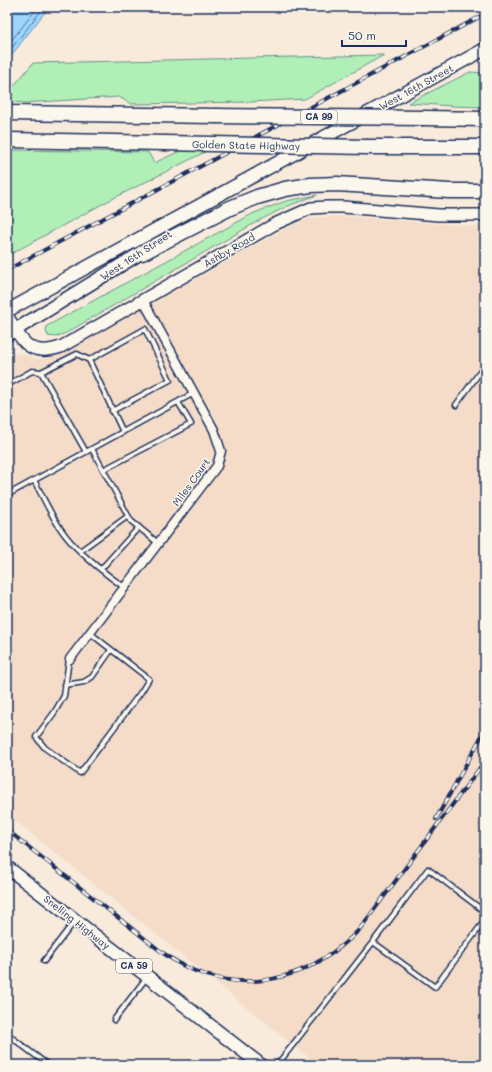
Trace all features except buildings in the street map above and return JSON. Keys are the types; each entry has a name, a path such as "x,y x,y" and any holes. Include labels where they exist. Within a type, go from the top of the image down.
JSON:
{"highway":[{"name":"CA 99","path":"9,113 485,119"},
{"name":"Golden State Highway","path":"7,140 368,147 485,147"},
{"path":"142,253 230,208 257,197 291,188 311,185 337,184 449,191 485,191"}],"main road":[{"name":"West 16th Street","path":"7,311 485,49"},
{"name":"West 16th Street","path":"11,332 142,253 262,172"},
{"name":"Ashby Road","path":"7,315 11,332 30,347 39,351 50,350 61,347 261,231 311,208 343,207 439,215 485,215"},
{"name":"Snelling Highway","path":"7,867 261,1065"}],"street":[{"name":"Miles Court","path":"70,659 217,466 221,451 214,430 143,300"}],"lane":[{"path":"89,360 145,329 170,380 112,411"},
{"path":"7,385 32,371 41,372 77,354 89,360 122,432"},
{"path":"456,405 485,365"},
{"path":"41,372 86,452"},
{"path":"7,495 194,393"},
{"path":"103,470 191,424 178,402"},
{"path":"92,449 131,521 158,543"},
{"path":"34,480 70,542 124,587"},
{"path":"80,551 128,516"},
{"path":"101,569 138,527"},
{"path":"70,659 64,696 54,713 36,737 45,748 80,773 141,692 149,679 89,633"},
{"path":"65,685 84,682 92,677 111,650"},
{"path":"277,1065 428,869 485,912"},
{"path":"44,961 76,920"},
{"path":"373,942 435,987 485,920"},
{"path":"114,1020 148,977"},
{"path":"7,1034 48,1065"}],"shaded area":[{"path":"339,216 485,227 485,1065 318,1065 7,814 7,353 19,353 34,358 44,359 61,354 288,227 311,218"}],"green space":[{"path":"384,55 305,99 250,102 131,104 119,97 23,103 7,101 7,94 33,63"},
{"path":"470,72 485,73 485,107 408,103"},
{"path":"7,150 148,152 154,163 182,150 207,151 106,202 7,256"},
{"path":"317,195 288,206 260,220 66,333 55,337 48,336 46,331 47,326 254,213 286,201"}],"water":[{"path":"9,7 49,7 7,61 7,9"}],"railway":[{"path":"7,270 485,14"},
{"path":"436,819 485,730"},
{"path":"7,830 163,953 174,960 195,971 217,978 240,981 262,980 283,976 304,969 323,959 342,946 359,930 485,761"}]}
